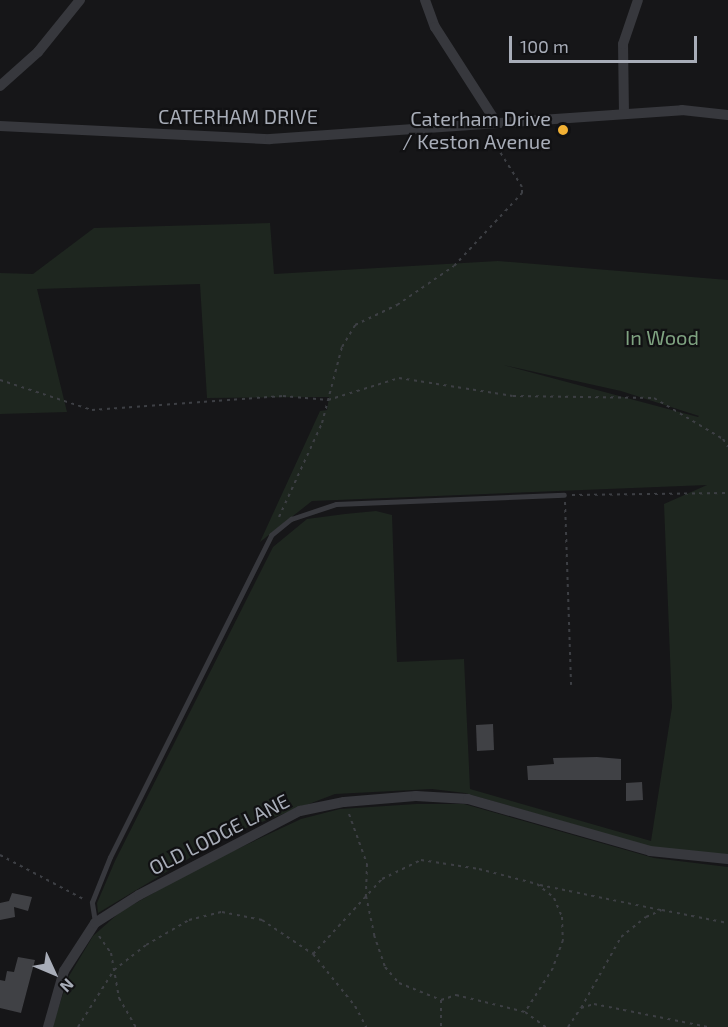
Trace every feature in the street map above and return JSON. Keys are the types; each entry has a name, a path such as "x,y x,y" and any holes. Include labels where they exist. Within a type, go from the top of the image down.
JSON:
{"street":[{"path":"0,86 39,52 80,0"},
{"path":"425,0 435,27 496,122"},
{"path":"624,114 623,44 638,0"},
{"name":"CATERHAM DRIVE","path":"0,126 270,138 682,110 728,115"},
{"name":"OLD LODGE LANE","path":"48,1027 64,971 95,924 139,895 300,811 344,802 416,796 468,799 650,850 728,860"}],"lane":[{"path":"95,924 92,902 110,857 271,534 291,519 336,504 564,495"}],"path":[{"path":"271,534 322,423 342,347 355,325 397,305 454,266 522,193 522,187 506,158 482,124"},
{"path":"0,380 92,410 283,396 328,400 399,378 513,396 654,398 723,439 728,447"},
{"path":"571,685 564,495 728,493"},
{"path":"344,802 367,864 366,896 385,967 399,983 441,1000 456,995 525,1012 546,1027"},
{"path":"0,855 27,872 92,902"},
{"path":"313,954 382,879 421,860 480,869 537,884 728,923"},
{"path":"525,1012 553,968 563,940 562,917 554,898 537,884"},
{"path":"568,1027 621,937 662,910"},
{"path":"78,1027 114,970 146,945 189,920 222,912 262,920 313,954 356,1006 366,1027"},
{"path":"102,938 111,953 119,998 136,1027"},
{"path":"441,1000 441,1027"},
{"path":"581,1008 607,1005 708,1027"}],"green space":[{"name":"In Wood","path":"270,223 274,274 498,261 728,280 728,855 651,847 465,793 432,789 335,794 228,835 98,913 97,903 115,861 273,547 307,519 345,514 376,511 392,515 397,662 464,659 470,789 651,841 672,707 664,504 707,485 312,501 260,542 320,411 327,410 329,397 207,398 200,284 37,289 67,412 0,414 0,273 33,274 94,228","holes":["503,365 621,391 699,416"]},
{"path":"416,804 464,804 654,858 728,867 728,1027 52,1027 69,976 93,936 120,912 199,867 301,819 340,809"}],"building":[{"path":"493,724 494,750 477,751 476,725"},
{"path":"553,758 621,759 621,780 528,780 527,766 554,764"},
{"path":"642,782 643,800 626,801 626,783"},
{"path":"12,893 32,897 28,911 14,907 15,917 0,920 0,903 9,901"},
{"path":"18,957 35,960 21,1013 0,1008 0,980 5,981 7,971 14,972"}],"place":[{"name":"Caterham Drive / Keston Avenue","path":"563,130"}]}
